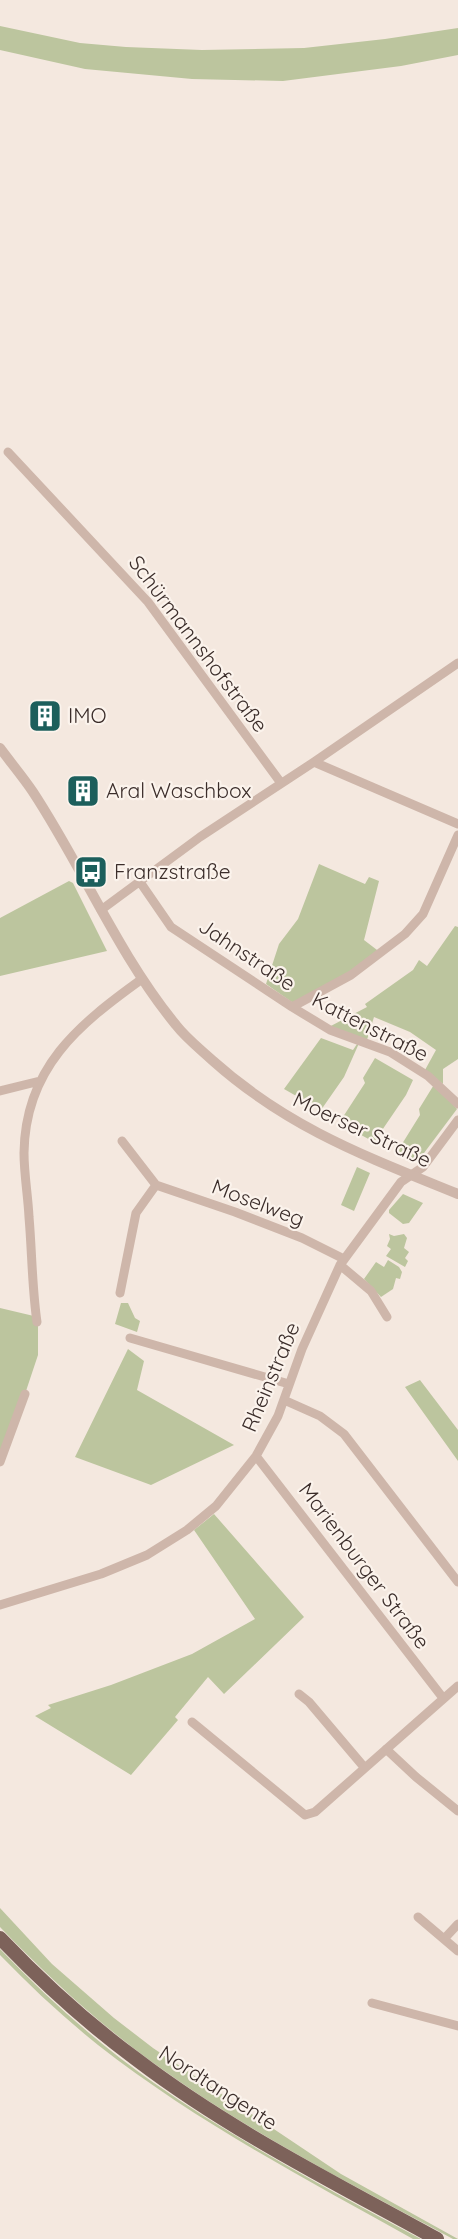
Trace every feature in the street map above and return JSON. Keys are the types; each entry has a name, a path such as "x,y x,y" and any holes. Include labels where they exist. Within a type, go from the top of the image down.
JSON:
{"main road":[{"name":"Nordtangente","path":"0,1938 74,2010 168,2082 279,2152 438,2239"}],"street":[{"name":"Schürmannshofstraße","path":"8,452 148,602 281,783"},
{"path":"101,910 200,837 458,663"},
{"name":"Moerser Straße","path":"0,748 33,792 142,978 177,1026 237,1083 278,1112 330,1141 458,1194"},
{"path":"314,762 458,824"},
{"name":"Jahnstraße","path":"140,882 171,927 292,1007 351,975 405,934 423,914 458,835"},
{"path":"37,1322 24,1153 28,1113 40,1081 57,1052 114,999 142,978"},
{"name":"Kattenstraße","path":"292,1007 330,1030 390,1052 428,1076 458,1104"},
{"path":"0,1091 40,1081"},
{"path":"410,1175 423,1167 458,1120"},
{"path":"120,1293 136,1213 156,1185 122,1141"},
{"name":"Rheinstraße","path":"0,1605 101,1574 147,1555 187,1530 216,1506 256,1456 278,1416 304,1343 342,1262 397,1188 410,1175"},
{"name":"Moselweg","path":"156,1185 242,1214 302,1238 342,1262"},
{"path":"342,1262 371,1291 387,1317"},
{"path":"130,1338 289,1384"},
{"path":"0,1462 25,1394"},
{"path":"284,1400 320,1416 344,1434 458,1582"},
{"name":"Marienburger Straße","path":"256,1456 443,1698"},
{"path":"192,1722 305,1815 315,1812 458,1686"},
{"path":"299,1694 309,1702 364,1767"},
{"path":"386,1749 458,1811"},
{"path":"418,1917 458,1951"},
{"path":"444,1940 458,1924"},
{"path":"372,2003 458,2026"}],"green space":[{"path":"0,26 80,43 202,50 304,48 458,28 458,55 401,66 283,81 192,79 85,69 0,50"},
{"path":"319,864 365,884 369,877 379,881 364,940 381,953 296,1005 266,984 279,944 298,919"},
{"path":"69,881 73,883 107,951 0,976 0,918"},
{"path":"455,926 458,927 458,1059 443,1069 443,1084 425,1070 436,1050 410,1032 374,1017 366,1043 360,1041 344,1077 321,1110 284,1089 321,1038 353,1050 359,1041 327,1028 367,1007 365,1004 413,970 419,960 427,966"},
{"path":"375,1058 413,1080 406,1095 374,1142 339,1123 365,1083 363,1078"},
{"path":"435,1083 457,1109 418,1161 397,1152 420,1115 419,1109"},
{"path":"357,1167 370,1173 354,1211 341,1205"},
{"path":"403,1194 423,1203 409,1223 403,1224 389,1213 389,1210"},
{"path":"389,1234 394,1236 404,1234 407,1238 404,1248 409,1252 405,1258 408,1261 405,1267 386,1256 391,1249 387,1246 390,1239"},
{"path":"388,1260 399,1267 402,1272 400,1279 396,1278 393,1289 381,1297 364,1279 376,1262 384,1267"},
{"path":"121,1303 128,1303 135,1318 140,1321 137,1332 115,1324"},
{"path":"0,1308 38,1317 38,1355 0,1460"},
{"path":"128,1349 144,1361 137,1390 234,1445 151,1485 75,1457"},
{"path":"420,1380 458,1430 458,1461 405,1387"},
{"path":"214,1514 304,1617 224,1694 208,1677 175,1717 178,1720 131,1775 35,1716 51,1708 48,1705 111,1685 192,1654 255,1619 194,1530"},
{"path":"0,1908 52,1964 114,2018 153,2048 341,2174 458,2239 453,2239 300,2156 224,2111 152,2062 92,2015 0,1927"},
{"path":"0,1949 74,2020 154,2083 252,2145 421,2239 413,2239 251,2148 135,2073 72,2024 0,1955"}],"place":[{"name":"IMO","path":"45,716"},
{"name":"Aral Waschbox","path":"83,791"},
{"name":"Franzstraße","path":"91,872"}]}
